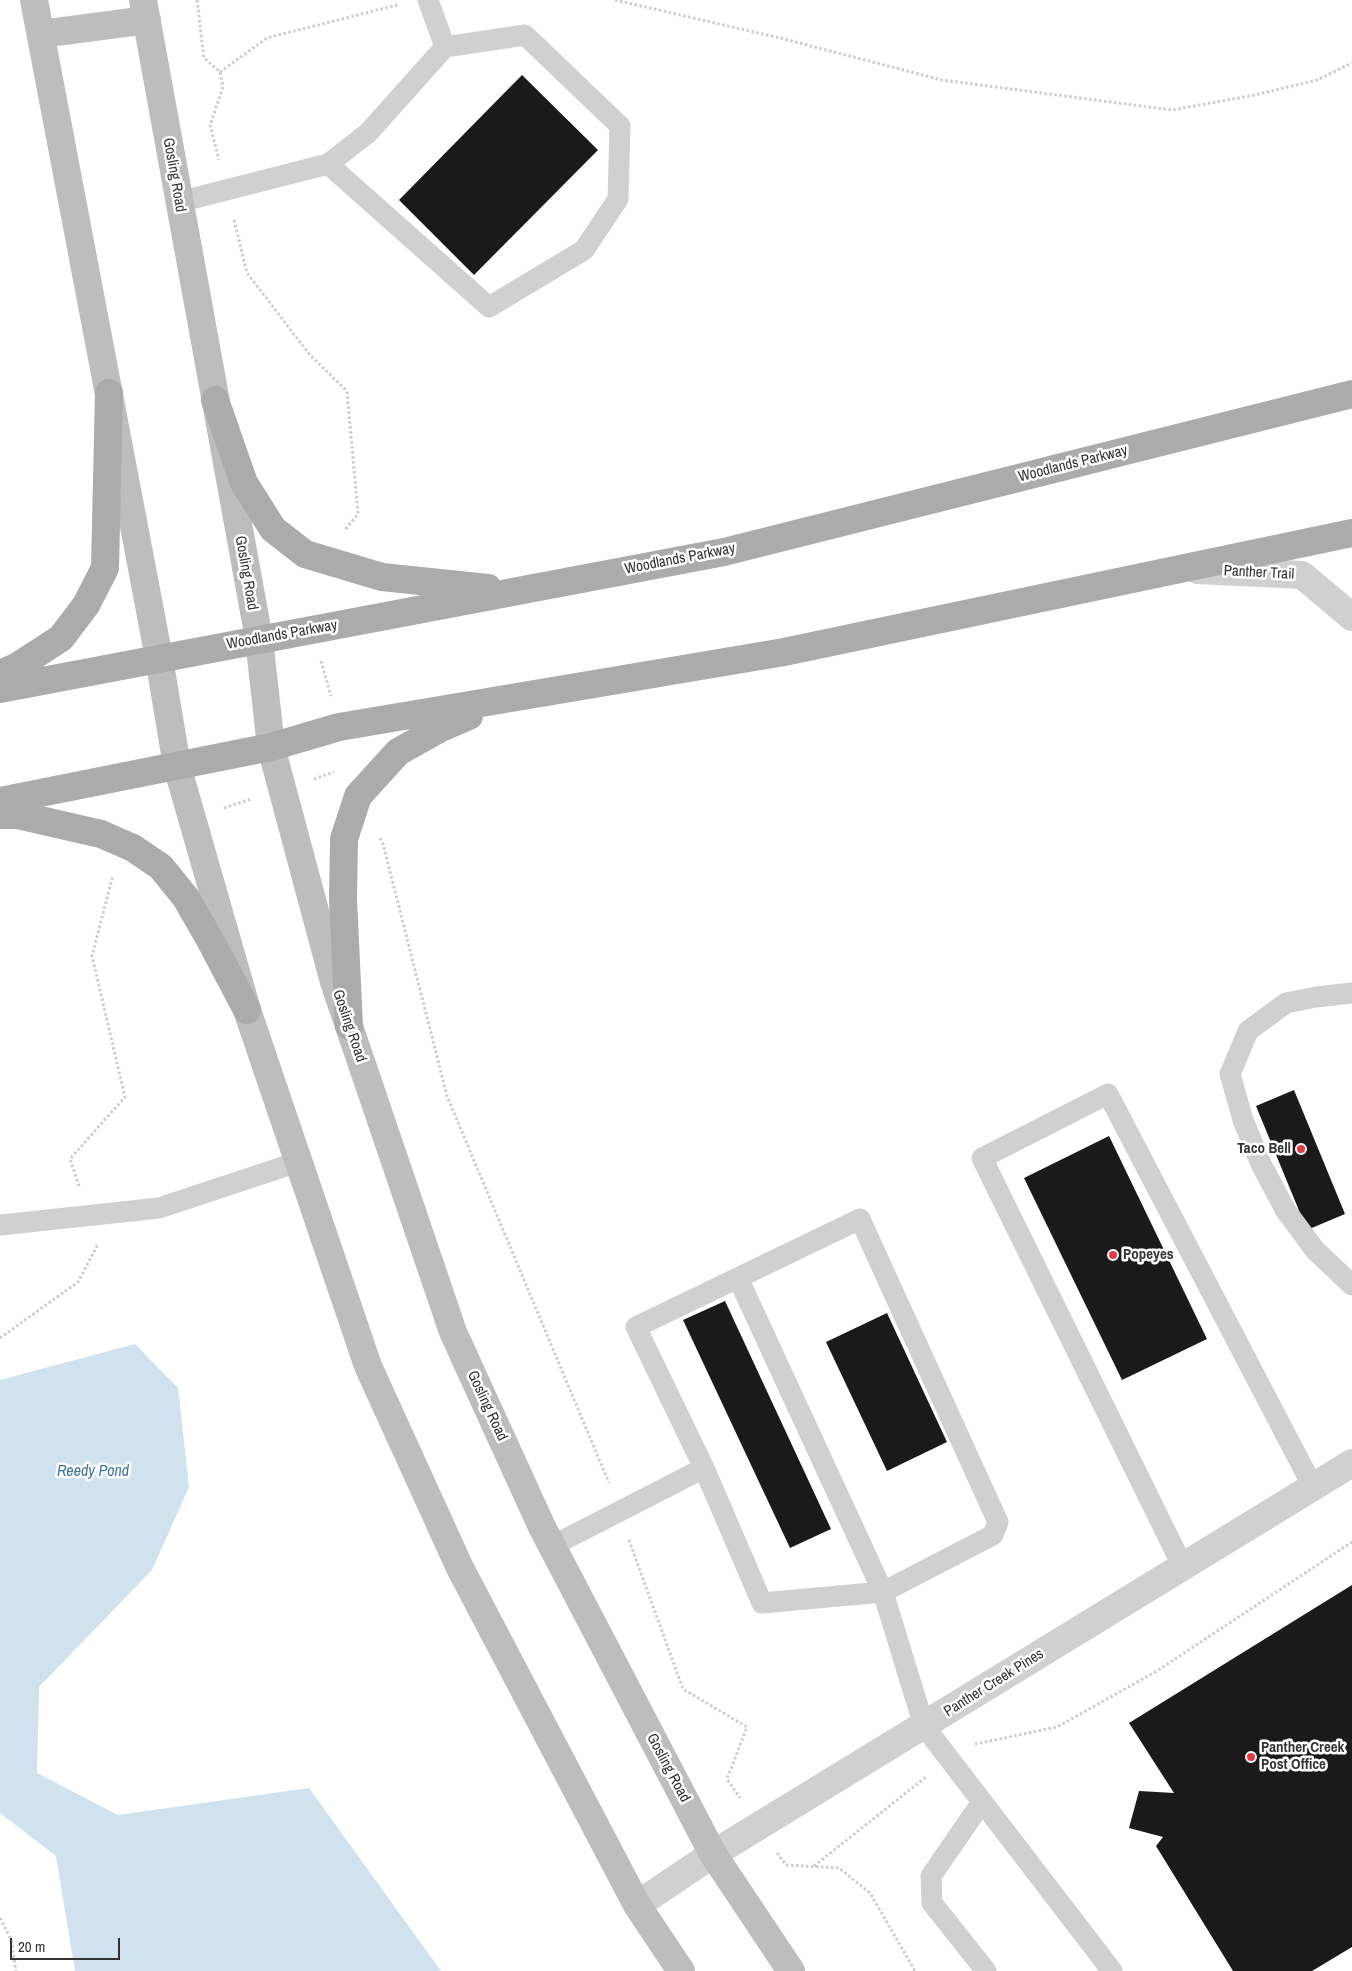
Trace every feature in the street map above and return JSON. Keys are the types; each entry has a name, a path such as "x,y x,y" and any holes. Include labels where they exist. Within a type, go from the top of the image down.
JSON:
{"main road":[{"path":"34,0 159,658 177,766 246,1010 368,1366 460,1568 637,1905 681,1971"},
{"path":"41,34 145,10"},
{"name":"Gosling Road","path":"145,10 258,639 271,747 334,982 453,1332 552,1546 713,1854 791,1971"},
{"path":"0,674 18,666 62,638 86,605 105,568 109,392"},
{"name":"Woodlands Parkway","path":"0,689 724,552 1352,394"},
{"path":"215,400 244,483 273,530 305,554 382,577 517,591"},
{"path":"0,801 271,747 339,728 784,652 1352,533"},
{"path":"349,1026 343,899 344,839 358,796 398,752 439,729 506,699"},
{"path":"0,815 18,815 101,834 133,848 161,867 186,898 246,1010"}],"street":[{"name":"Panther Trail","path":"1181,569 1302,575 1352,617"},
{"name":"Panther Creek Pines","path":"637,1905 713,1854 1352,1463"}],"lane":[{"path":"429,1 445,47"},
{"path":"179,202 328,164 368,133 445,47 525,36 620,126 618,200 584,250 489,307 328,164"},
{"path":"1352,993 1286,1003 1248,1031 1230,1074 1243,1120 1261,1164 1286,1211 1316,1250 1352,1285"},
{"path":"1183,1567 982,1158 1108,1094 1314,1487"},
{"path":"0,1225 159,1208 298,1162"},
{"path":"860,1220 998,1522 992,1535 883,1592 762,1603 704,1468 636,1327 860,1220"},
{"path":"738,1278 883,1592 924,1726 1112,1971"},
{"path":"552,1546 704,1468"},
{"path":"982,1802 932,1876 932,1903 986,1971"}],"path":[{"path":"197,0 204,58 220,72 223,87 210,125 247,273 310,355 348,391 358,514 321,560"},
{"path":"614,0 780,38 942,80 1172,110 1316,80 1352,63"},
{"path":"220,72 267,38 389,7 429,1"},
{"path":"313,630 339,728"},
{"path":"192,818 345,769 383,844 447,1096 605,1473 683,1689 747,1727 727,1779 758,1827 786,1865 839,1868 870,1893 915,1971"},
{"path":"0,1338 78,1282 99,1242 70,1159 125,1097 92,956 117,858 133,848"},
{"path":"813,1866 922,1780 972,1745 1057,1728 1157,1671 1352,1542"},
{"path":"0,1918 11,1939 16,1971"}],"water":[{"name":"Reedy Pond","path":"135,1344 178,1388 189,1487 152,1570 39,1687 37,1773 118,1815 309,1788 441,1971 75,1971 56,1856 0,1813 0,1380"}],"building":[{"path":"522,75 598,150 474,275 399,200"},
{"path":"1294,1090 1345,1214 1307,1230 1256,1106"},
{"path":"1109,1136 1207,1339 1122,1380 1024,1178"},
{"path":"725,1301 831,1529 790,1548 683,1320"},
{"path":"887,1313 947,1442 887,1471 826,1342"},
{"name":"Panther Creek Post Office","path":"1352,1585 1352,1947 1312,1971 1233,1971 1156,1846 1163,1837 1129,1828 1139,1791 1174,1793 1129,1723"}],"place":[{"name":"Taco Bell","path":"1301,1149"},
{"name":"Popeyes","path":"1113,1255"},
{"name":"Panther Creek Post Office","path":"1251,1757"}]}
